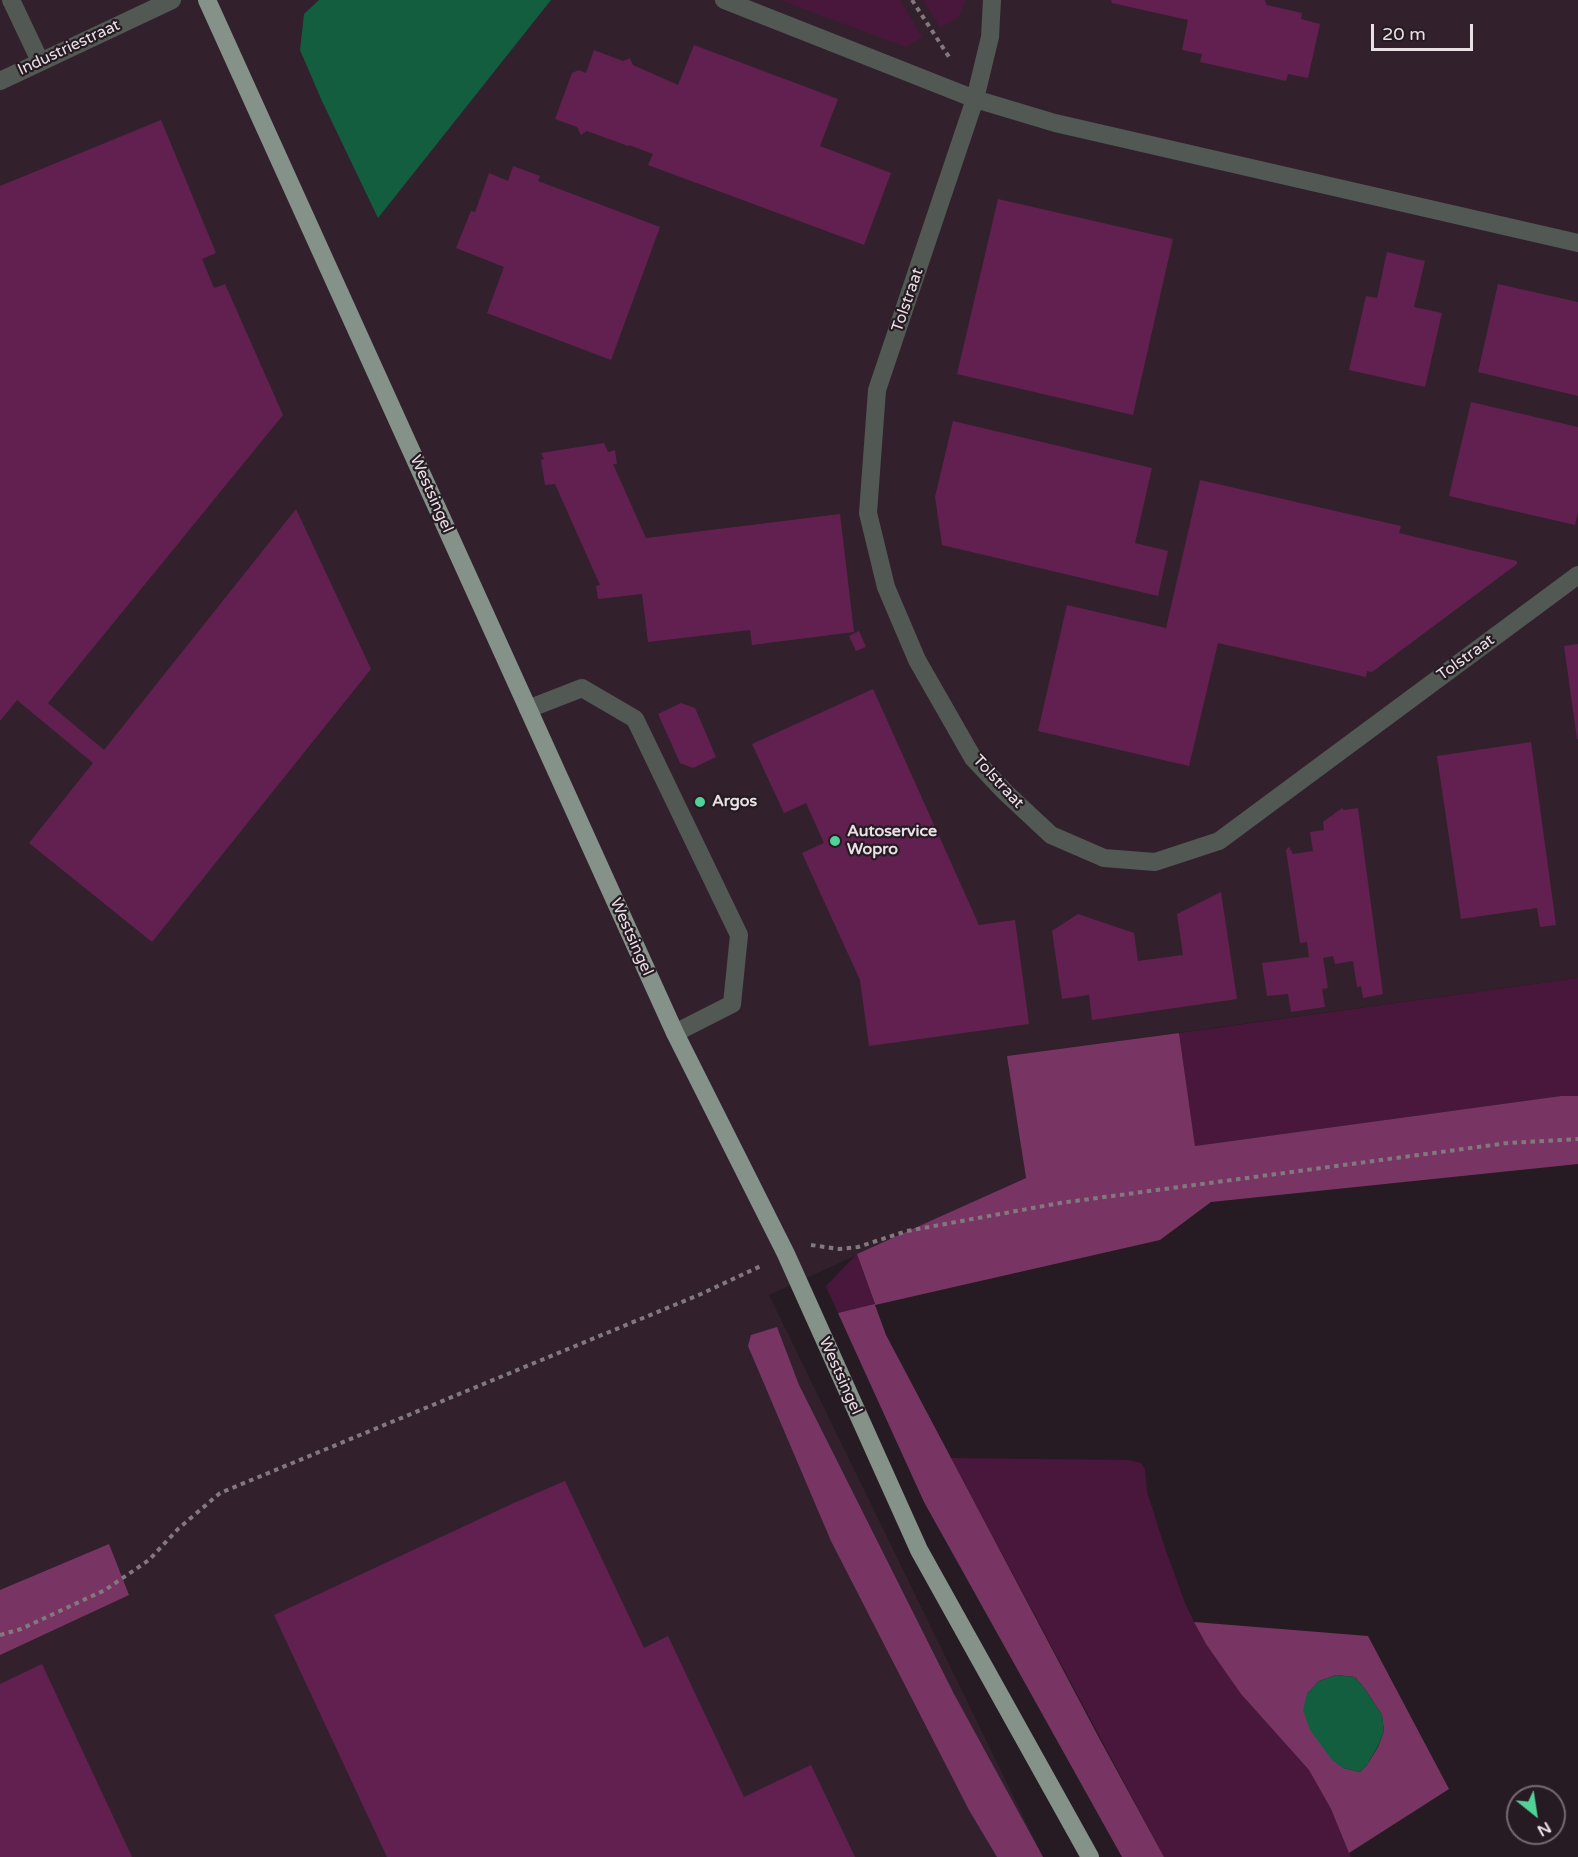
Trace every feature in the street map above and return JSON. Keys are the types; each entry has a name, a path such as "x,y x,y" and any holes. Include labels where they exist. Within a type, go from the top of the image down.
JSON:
{"main road":[{"name":"Westsingel","path":"207,0 675,1033 786,1254 919,1550 1090,1857"}],"street":[{"path":"10,0 40,61"},
{"name":"Industriestraat","path":"0,81 172,0"},
{"path":"724,0 975,99 1055,123 1578,243"},
{"name":"Tolstraat","path":"992,0 990,37 975,99 877,390 868,513 886,587 917,660 973,758 1005,792 1051,835 1104,858 1155,862 1219,841 1578,575"},
{"path":"528,709 582,688 635,719 739,935 732,1004 675,1033"}],"path":[{"path":"912,0 975,99"},
{"path":"0,1635 21,1629 105,1590 149,1560 178,1529 220,1493 701,1294 786,1254 812,1245 839,1249 858,1247 907,1231 1060,1203 1508,1143 1578,1139"}],"shaded area":[{"path":"0,0 1578,0 1578,978 1008,1056 1026,1178 769,1295 1043,1857 0,1857"},
{"path":"319,0 551,0 378,218 300,50 304,14"},
{"path":"780,0 900,0 922,37 906,47"},
{"path":"923,0 966,0 958,18 940,27"},
{"path":"1578,978 1578,1096 1561,1096 1195,1146 1179,1033"},
{"path":"1179,1033 1195,1146 1561,1096 1578,1096 1578,1164 1211,1202 1160,1240 875,1305 886,1335 1164,1857 1122,1857 924,1502 838,1313 875,1304 857,1254 1026,1178 1007,1056"},
{"path":"857,1254 875,1305 838,1313 826,1286"},
{"path":"777,1327 799,1385 954,1694 1043,1857 997,1857 969,1810 831,1541 748,1346 751,1335"},
{"path":"951,1458 1128,1460 1141,1463 1145,1469 1147,1492 1166,1551 1194,1622 1206,1644 1241,1694 1309,1770 1331,1809 1351,1857 1164,1857"},
{"path":"109,1544 129,1595 0,1655 0,1590"},
{"path":"1194,1622 1368,1636 1449,1789 1349,1853 1331,1809 1309,1770 1241,1694 1206,1644","holes":["1336,1675 1355,1677 1382,1715 1384,1731 1378,1747 1360,1772 1343,1768 1307,1694 1319,1681"]},
{"path":"1336,1675 1355,1677 1382,1715 1384,1731 1367,1765 1360,1772 1343,1768 1332,1760 1310,1730 1303,1710 1307,1694 1319,1681"}],"building":[{"path":"1111,0 1265,0 1267,5 1302,13 1301,19 1320,24 1308,78 1288,74 1286,81 1200,62 1202,54 1182,50 1188,20 1112,3"},
{"path":"694,45 838,99 820,146 891,173 864,245 648,165 653,154 587,131 581,135 577,127 555,119 572,73 579,70 586,73 594,50 623,61 630,58 633,65 678,85"},
{"path":"161,120 216,253 202,259 214,288 225,284 283,415 48,703 104,750 296,509 371,669 152,942 29,843 93,763 17,700 0,721 0,186"},
{"path":"513,166 540,176 538,181 660,227 611,360 487,313 504,267 456,248 471,211 475,212 489,173 508,181"},
{"path":"998,199 1173,239 1133,415 957,374"},
{"path":"1387,252 1425,261 1414,307 1442,313 1425,387 1349,370 1366,296 1377,298"},
{"path":"1498,284 1578,302 1578,396 1478,372"},
{"path":"1471,402 1578,427 1578,512 1575,525 1449,496"},
{"path":"953,421 1152,468 1135,543 1168,551 1158,596 942,545 935,497"},
{"path":"604,443 608,452 615,450 617,464 613,464 646,538 840,514 854,632 752,645 750,630 648,642 642,594 598,599 596,586 600,585 555,484 545,485 541,460 544,459 541,453"},
{"path":"1200,480 1401,526 1399,533 1517,561 1517,564 1372,672 1367,671 1366,677 1218,643 1189,766 1038,731 1067,605 1166,628"},
{"path":"859,631 866,647 856,651 849,636"},
{"path":"1578,644 1578,739 1577,739 1564,646"},
{"path":"873,689 979,925 1015,920 1029,1024 869,1046 860,980 802,853 824,843 806,803 784,813 752,744"},
{"path":"681,703 695,708 716,757 693,768 680,763 658,714"},
{"path":"1531,742 1556,925 1540,927 1537,908 1461,919 1437,756"},
{"path":"1342,808 1344,810 1358,808 1383,994 1363,998 1361,986 1357,987 1353,961 1335,964 1333,956 1323,958 1328,988 1322,989 1325,1007 1291,1012 1288,994 1267,996 1262,963 1309,957 1307,942 1300,943 1286,850 1289,847 1293,854 1313,851 1310,832 1324,830 1323,822"},
{"path":"1221,892 1237,999 1092,1020 1089,995 1062,999 1052,931 1078,914 1134,933 1138,961 1183,955 1177,914"},
{"path":"565,1481 644,1648 668,1636 744,1797 811,1765 855,1857 387,1857 274,1615"},
{"path":"42,1664 132,1857 0,1857 0,1684"}],"place":[{"name":"Argos","path":"700,802"},
{"name":"Autoservice Wopro","path":"835,841"}]}
